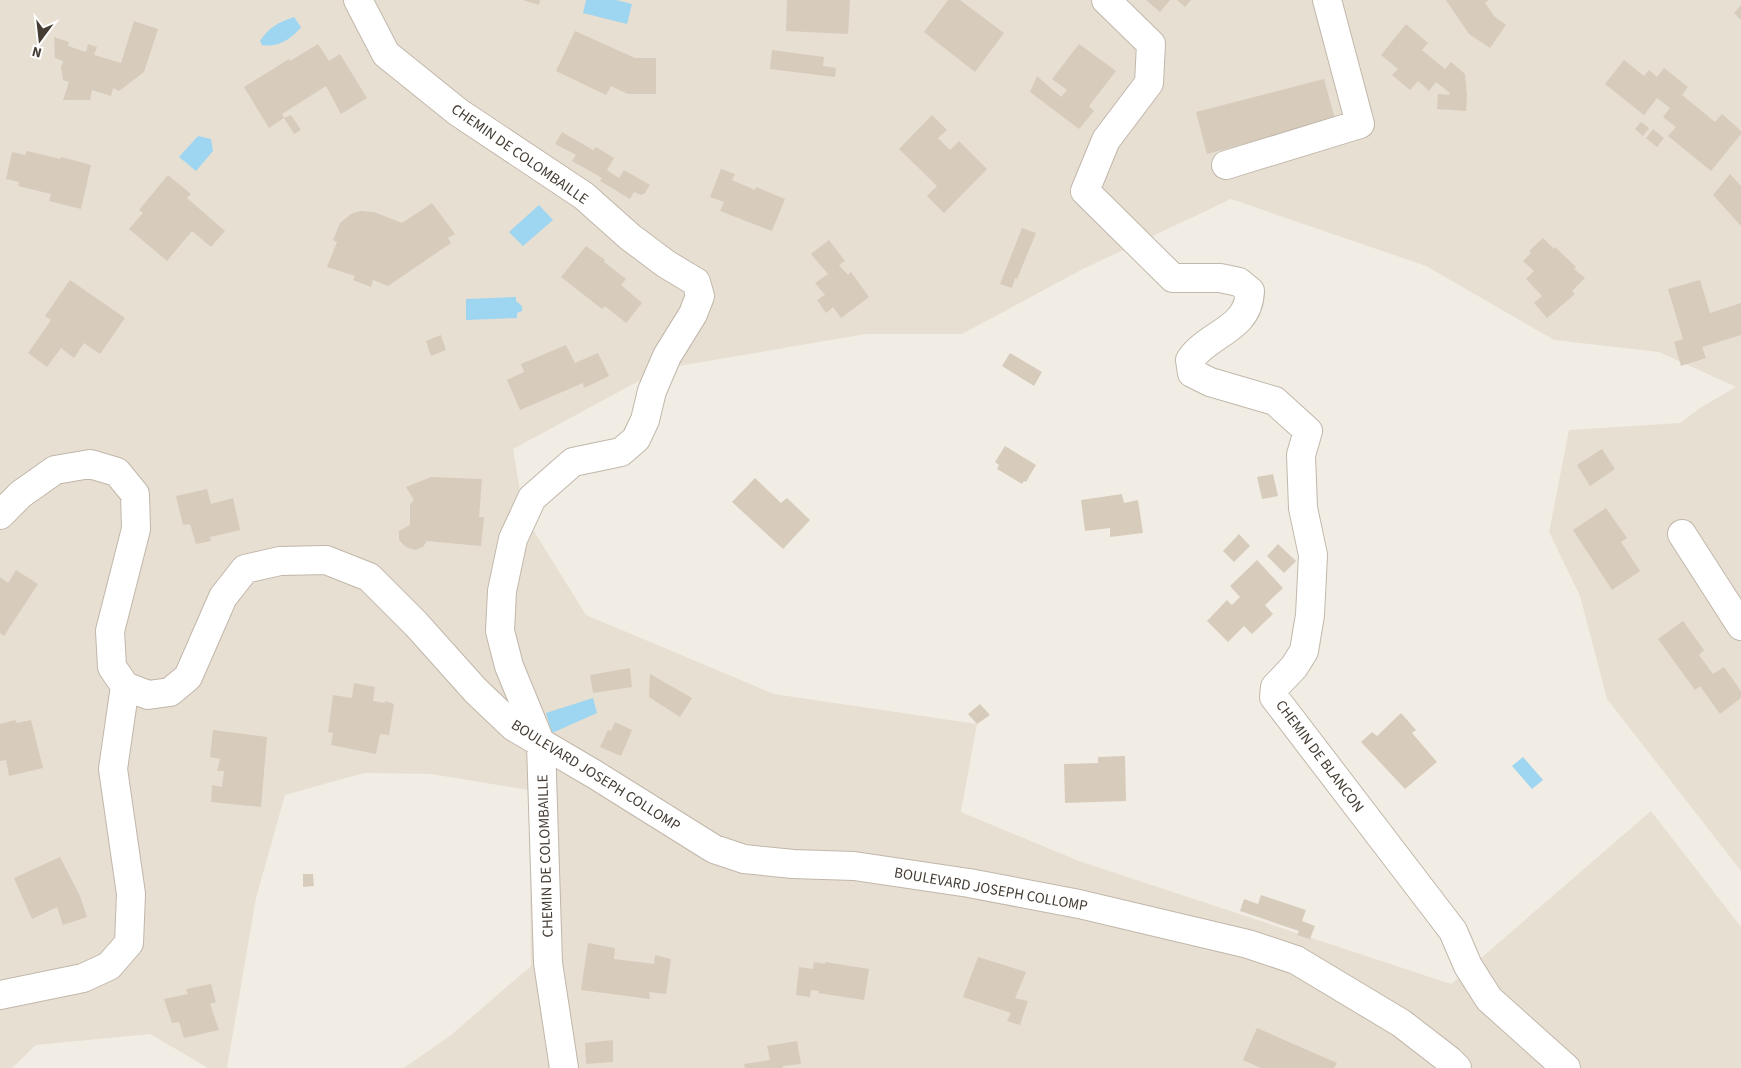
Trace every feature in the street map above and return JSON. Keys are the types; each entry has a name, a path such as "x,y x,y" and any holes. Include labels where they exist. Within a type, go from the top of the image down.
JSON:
{"street":[{"name":"CHEMIN DE COLOMBAILLE","path":"358,0 386,54 458,112 584,196 630,237 666,264 696,282 700,296 693,314 667,356 652,392 645,420 636,439 620,452 573,462 532,498 513,539 502,591 500,631 509,666 541,744 548,963 564,1068"},
{"name":"CHEMIN DE BLANCON","path":"1106,0 1151,44 1150,83 1106,140 1085,191 1173,278 1220,278 1239,282 1250,292 1250,303 1240,320 1196,351 1190,360 1192,373 1210,382 1275,401 1308,431 1301,455 1303,508 1314,555 1310,615 1304,651 1294,667 1275,687 1274,697 1453,931 1468,966 1489,999 1566,1068"},
{"path":"1226,164 1360,124 1327,0"},
{"path":"0,515 21,494 55,470 90,464 116,472 135,494 136,530 110,631 112,667 125,686 113,769 131,894 128,943 109,966 83,978 0,995"},
{"path":"1682,534 1741,626"},
{"name":"BOULEVARD JOSEPH COLLOMP","path":"125,686 148,695 170,692 188,677 223,597 245,569 280,561 326,560 369,577 514,727 594,774 714,849 744,859 793,864 854,866 969,882 1079,904 1248,944 1296,960 1401,1023 1457,1068"}],"shaded area":[{"path":"0,0 1741,0 1741,871 1607,699 1580,596 1549,532 1569,430 1680,423 1700,408 1736,387 1659,352 1554,340 1426,266 1231,199 1083,269 962,334 866,334 661,369 513,449 524,515 586,615 774,694 977,724 961,812 1079,861 1451,984 1651,811 1741,927 1741,1068 404,1068 451,1035 531,966 529,790 431,774 364,773 285,795 256,898 227,1068 208,1068 150,1034 36,1045 12,1068 0,1068"}],"water":[{"path":"586,0 616,0 632,4 627,24 583,13"},
{"path":"294,17 301,27 293,35 279,44 262,45 260,41 271,29 279,23"},
{"path":"198,136 211,139 213,151 196,171 179,157"},
{"path":"539,205 553,220 523,246 509,232"},
{"path":"516,297 516,301 522,306 522,311 517,313 517,318 466,320 466,299"},
{"path":"593,698 597,713 552,733 546,713"},
{"path":"1523,757 1543,780 1532,789 1512,766"}],"building":[{"path":"523,0 540,0 539,5"},
{"path":"787,0 850,0 848,34 786,31"},
{"path":"948,0 960,0 1004,33 975,72 924,32"},
{"path":"1146,0 1170,0 1160,12"},
{"path":"1177,0 1191,0 1185,7"},
{"path":"1446,0 1489,0 1485,3 1494,16 1506,25 1490,48 1469,34"},
{"path":"1741,5 1741,20 1734,13"},
{"path":"134,21 158,29 144,72 119,91 113,88 111,96 92,90 90,100 63,100 69,82 63,80 61,68 63,61 55,58 54,37 69,42 68,46 86,52 88,44 97,47 94,55 121,63"},
{"path":"1406,24 1428,43 1422,50 1445,69 1451,62 1465,74 1466,111 1437,109 1438,94 1449,95 1450,93 1436,82 1429,91 1418,81 1410,90 1392,75 1398,69 1381,55"},
{"path":"575,31 635,58 656,58 656,94 628,94 611,86 606,95 556,71"},
{"path":"318,44 329,61 340,54 367,98 341,114 326,86 282,114 284,118 269,128 244,87 289,59 290,61"},
{"path":"1079,44 1116,71 1089,106 1094,111 1079,129 1030,92 1037,76 1061,97 1067,90 1052,79"},
{"path":"772,50 824,57 823,66 836,68 835,77 770,69"},
{"path":"1624,60 1644,76 1649,70 1657,77 1664,68 1688,87 1682,95 1715,122 1722,114 1741,131 1741,134 1711,171 1668,136 1676,127 1663,117 1670,108 1657,98 1644,115 1605,84"},
{"path":"1324,79 1335,119 1207,154 1196,112"},
{"path":"291,115 301,130 294,134 284,118"},
{"path":"932,115 947,130 938,138 950,150 959,141 987,169 944,213 927,196 937,186 899,149"},
{"path":"1641,122 1649,128 1643,136 1635,129"},
{"path":"1653,129 1664,138 1657,147 1646,138"},
{"path":"562,132 593,150 596,147 614,158 607,170 619,178 624,170 650,185 644,194 641,195 634,192 630,199 600,181 602,178 572,161 576,155 555,144"},
{"path":"27,151 91,165 81,209 49,201 51,194 18,186 19,182 6,179 12,152 25,155"},
{"path":"721,169 735,174 732,180 755,190 756,187 785,199 772,231 720,211 724,202 710,197"},
{"path":"1730,174 1741,186 1741,226 1713,195"},
{"path":"168,175 191,194 187,198 225,231 211,247 192,231 167,261 129,229 143,213 139,210"},
{"path":"432,203 455,234 448,238 451,243 388,286 373,280 371,287 353,280 355,276 327,267 337,242 333,240 340,223 351,214 360,211 374,212 402,223"},
{"path":"1022,228 1036,233 1012,288 1000,284"},
{"path":"1543,238 1576,267 1574,269 1585,278 1572,291 1575,294 1547,318 1534,303 1542,296 1526,279 1534,271 1523,261 1531,253 1529,251"},
{"path":"829,240 845,261 839,265 848,275 851,272 869,297 841,318 833,307 826,313 817,300 825,295 815,283 828,274 811,254"},
{"path":"586,246 626,279 621,285 642,303 626,323 605,306 602,309 561,277"},
{"path":"70,280 125,318 100,354 84,343 74,358 61,348 47,367 28,353 51,320 45,316"},
{"path":"1700,280 1710,313 1741,303 1741,335 1702,347 1706,358 1681,366 1674,342 1683,339 1668,289"},
{"path":"441,335 446,350 431,356 426,341"},
{"path":"566,345 575,363 598,353 609,376 584,388 583,383 520,410 507,380 524,372 521,364"},
{"path":"1010,353 1042,372 1034,386 1002,366"},
{"path":"1005,446 1036,465 1026,482 1024,481 1022,484 997,469 999,465 995,462"},
{"path":"1602,449 1615,469 1590,486 1577,465"},
{"path":"1273,474 1278,496 1262,499 1257,477"},
{"path":"431,477 482,479 479,517 484,517 481,546 427,541 423,547 415,550 406,547 399,540 399,531 410,525 410,504 414,500 406,487"},
{"path":"755,478 781,503 787,498 810,520 783,549 732,502"},
{"path":"207,489 211,504 233,498 240,530 210,537 211,541 196,544 190,524 183,525 176,496"},
{"path":"1122,494 1124,503 1138,500 1143,533 1110,537 1110,528 1085,531 1081,500"},
{"path":"1606,508 1627,538 1621,542 1640,571 1612,590 1573,530"},
{"path":"1239,534 1250,546 1234,562 1223,551"},
{"path":"1278,544 1296,561 1284,573 1267,556"},
{"path":"1257,560 1283,588 1265,605 1273,614 1252,634 1244,626 1228,642 1207,621 1227,600 1232,605 1240,597 1230,586"},
{"path":"16,570 38,584 4,636 0,633 0,577 8,583"},
{"path":"1683,621 1704,650 1699,655 1713,674 1724,667 1741,691 1741,698 1720,714 1700,686 1695,690 1658,639"},
{"path":"630,668 632,687 593,693 590,675"},
{"path":"650,674 692,698 680,717 649,697"},
{"path":"354,683 375,687 373,701 385,703 385,701 394,704 389,735 380,734 376,754 331,745 333,733 328,732 333,695 352,698"},
{"path":"980,704 990,715 977,724 968,714"},
{"path":"1401,713 1416,730 1412,733 1437,762 1405,789 1361,742 1372,732 1377,736"},
{"path":"15,720 17,723 31,720 43,768 9,776 6,760 0,761 0,724"},
{"path":"615,722 632,730 621,756 600,747 608,730 611,731"},
{"path":"213,730 267,737 261,807 211,802 212,785 222,787 224,771 217,771 220,759 210,757"},
{"path":"1125,756 1126,801 1065,803 1064,764 1098,763 1098,757"},
{"path":"60,857 80,896 87,917 63,925 57,907 32,919 14,878"},
{"path":"303,874 313,874 314,886 303,887"},
{"path":"1261,895 1306,910 1302,921 1315,926 1310,939 1297,935 1299,931 1240,911 1244,899 1258,904"},
{"path":"588,943 615,948 614,959 654,964 655,955 671,959 666,994 649,992 650,999 581,990"},
{"path":"978,957 1026,972 1015,998 1028,1001 1020,1025 1007,1021 1011,1013 963,997"},
{"path":"814,962 869,969 864,1000 818,993 819,991 811,990 810,997 796,995 799,967 813,969"},
{"path":"211,984 216,1002 210,1004 219,1030 184,1038 179,1022 172,1023 164,999 188,994 186,989"},
{"path":"1257,1028 1337,1063 1334,1068 1261,1068 1243,1060"},
{"path":"613,1040 613,1062 586,1064 585,1043"},
{"path":"797,1041 801,1064 783,1066 783,1068 745,1068 744,1064 770,1060 767,1046"}]}
